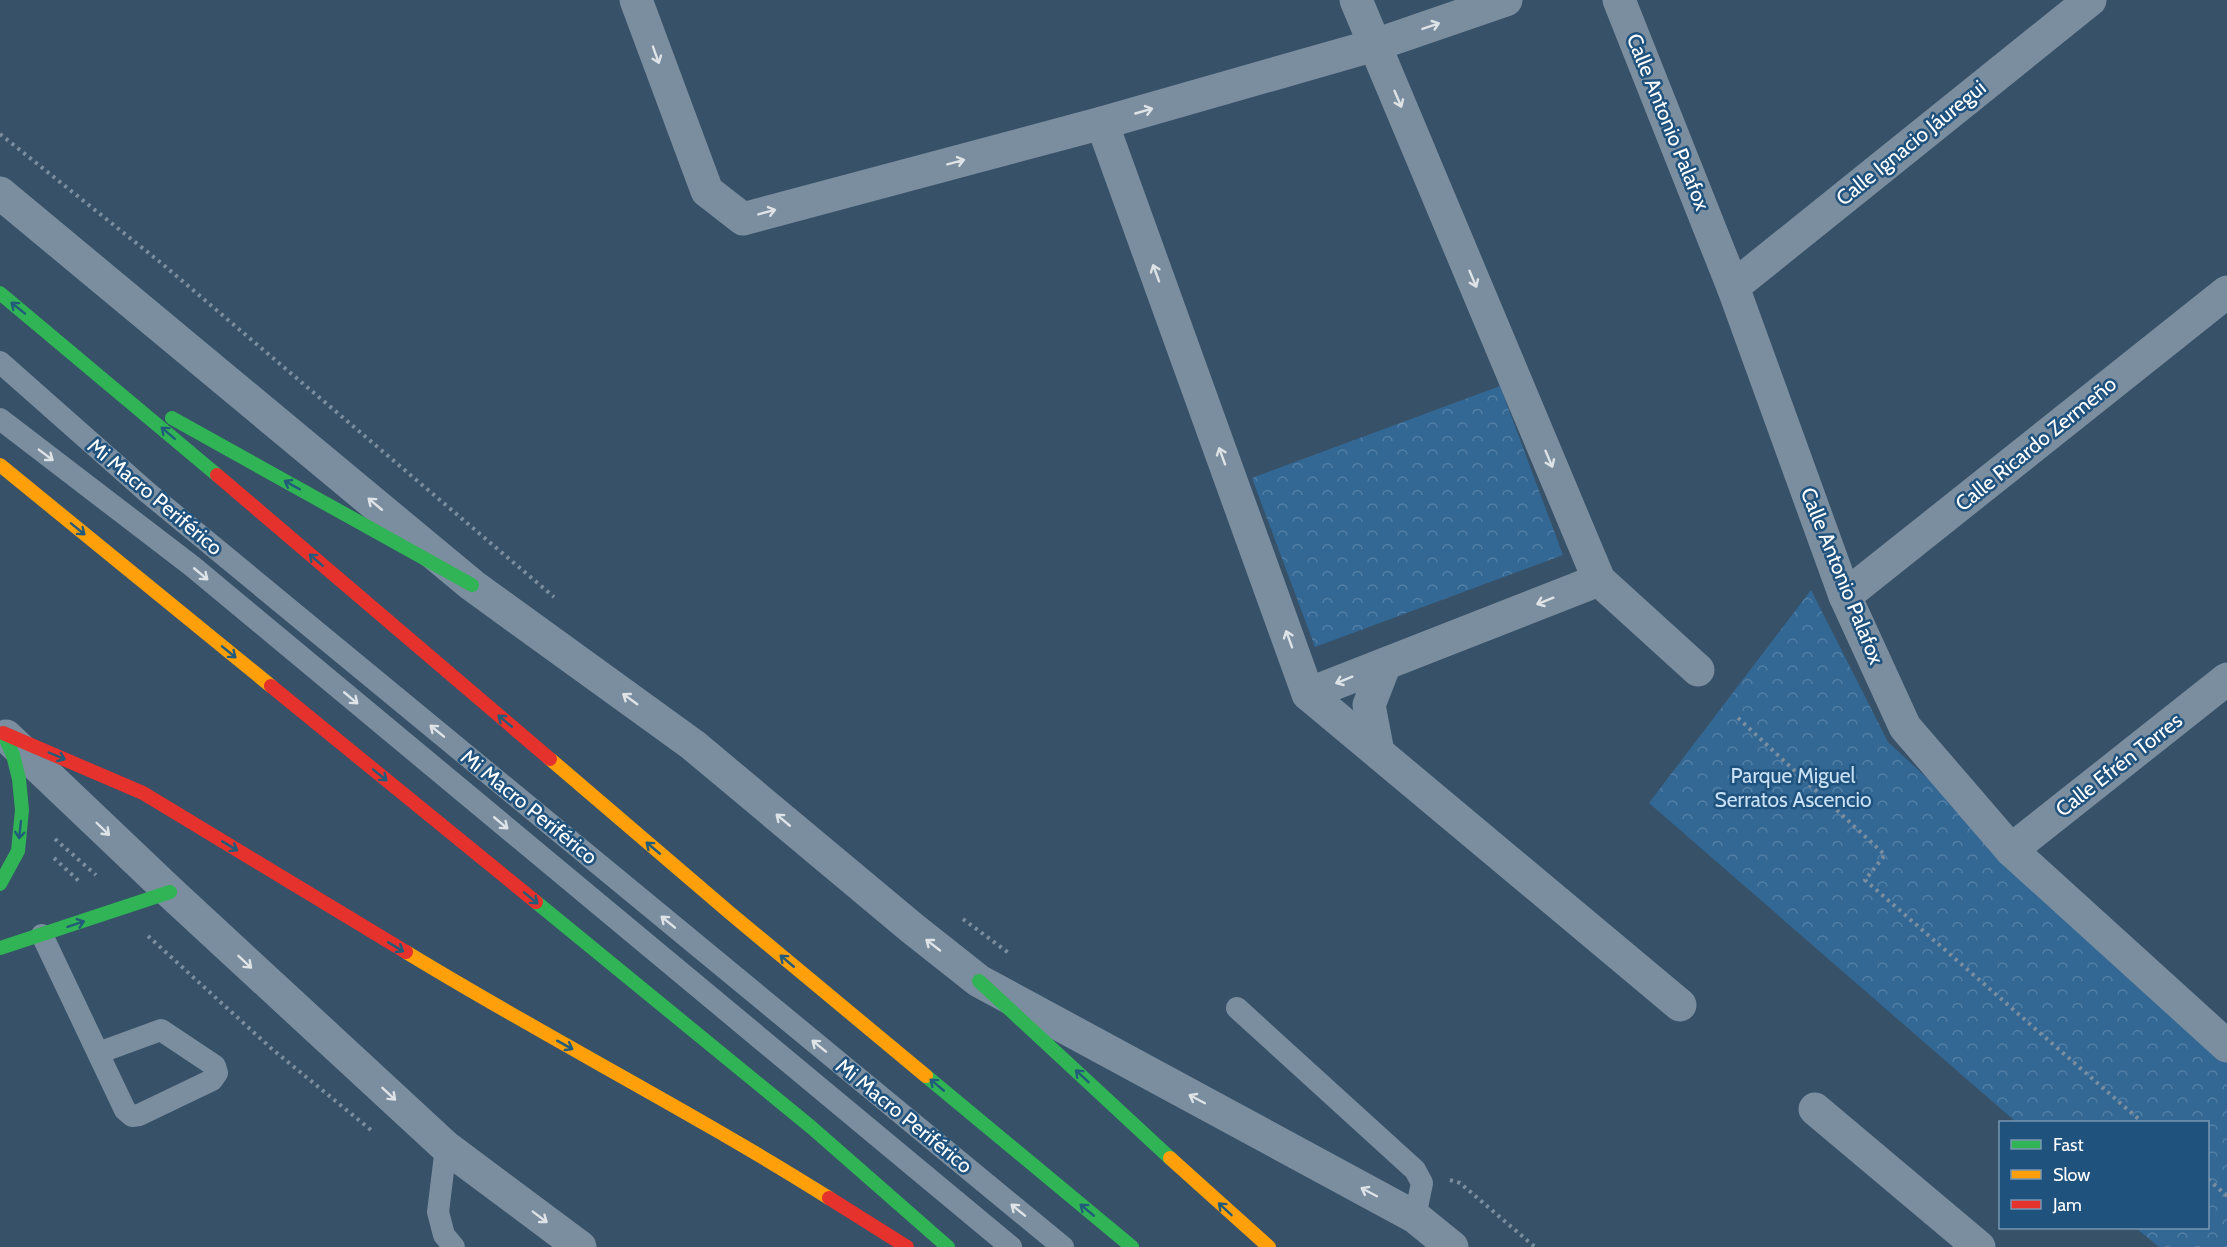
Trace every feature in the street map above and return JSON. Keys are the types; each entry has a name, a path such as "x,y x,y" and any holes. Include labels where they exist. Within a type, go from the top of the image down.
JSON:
{"main road":[{"path":"0,293 110,383 730,913 1132,1247"},
{"path":"110,383 472,585"},
{"path":"0,465 811,1126 948,1247"},
{"path":"0,884 18,851 22,810 19,779 13,755 2,732"},
{"path":"2,732 142,793 476,995 763,1156 907,1247"},
{"path":"0,948 170,892"},
{"path":"979,981 1269,1247"},
{"path":"1247,1229 1262,1247"}],"street":[{"path":"636,0 707,191 743,219 1102,123 1376,45 1506,0"},
{"path":"1356,0 1599,580 1698,670"},
{"name":"Calle Antonio Palafox","path":"1619,0 1733,287 1845,596 1905,727 2011,850 2227,1046"},
{"name":"Calle Ignacio Jáuregui","path":"1733,287 2090,0"},
{"path":"1102,123 1308,694 1680,1005"},
{"path":"0,193 472,585 693,745 979,981 1415,1217 1452,1247"},
{"name":"Calle Ricardo Zermeño","path":"1845,596 2227,292"},
{"path":"1308,694 1599,580"},
{"path":"1378,752 1369,705 1385,664"},
{"name":"Calle Efrén Torres","path":"2011,850 2227,679"},
{"path":"2,732 170,892 446,1148 580,1247"},
{"path":"1815,1109 1979,1247"}],"lane":[{"name":"Mi Macro Periférico","path":"0,362 157,500 1063,1247"},
{"name":"Mi Macro Periférico","path":"0,419 192,566 1011,1247"},
{"path":"42,935 125,1110 132,1116 212,1080 217,1073 214,1066 161,1030 98,1053"},
{"path":"1237,1008 1415,1170 1422,1184 1415,1217"},
{"path":"446,1148 438,1212 444,1235 454,1247"}],"path":[{"path":"0,134 160,262 555,597"},
{"path":"1738,718 1885,855 1865,880 2141,1121"},
{"path":"20,827 92,892 120,909 272,1049 379,1137"},
{"path":"958,915 1016,958"},
{"path":"1415,1170 1460,1183 1535,1247"},
{"path":"2209,1180 2227,1196"}],"green space":[{"path":"1500,386 1563,555 1315,647 1252,478"},
{"name":"Parque Miguel Serratos Ascencio","path":"1811,590 1888,742 2227,1055 2227,1247 2159,1247 2137,1229 2209,1229 2209,1121 2015,1121 1649,803"}],"traffic: fast":[{"path":"0,293 217,475"},
{"path":"172,418 472,585"},
{"path":"0,884 18,851 22,810 19,779 13,755 3,733"},
{"path":"0,948 170,892"},
{"path":"536,902 811,1127 948,1247"},
{"path":"979,981 1170,1158"},
{"path":"926,1076 1132,1247"}],"traffic: slow":[{"path":"0,465 271,686"},
{"path":"550,759 926,1076"},
{"path":"406,952 829,1198"},
{"path":"1170,1158 1269,1247"}],"traffic: jam":[{"path":"217,475 550,759"},
{"path":"271,686 536,902"},
{"path":"3,733 143,793 406,952"},
{"path":"829,1198 907,1247"}]}
